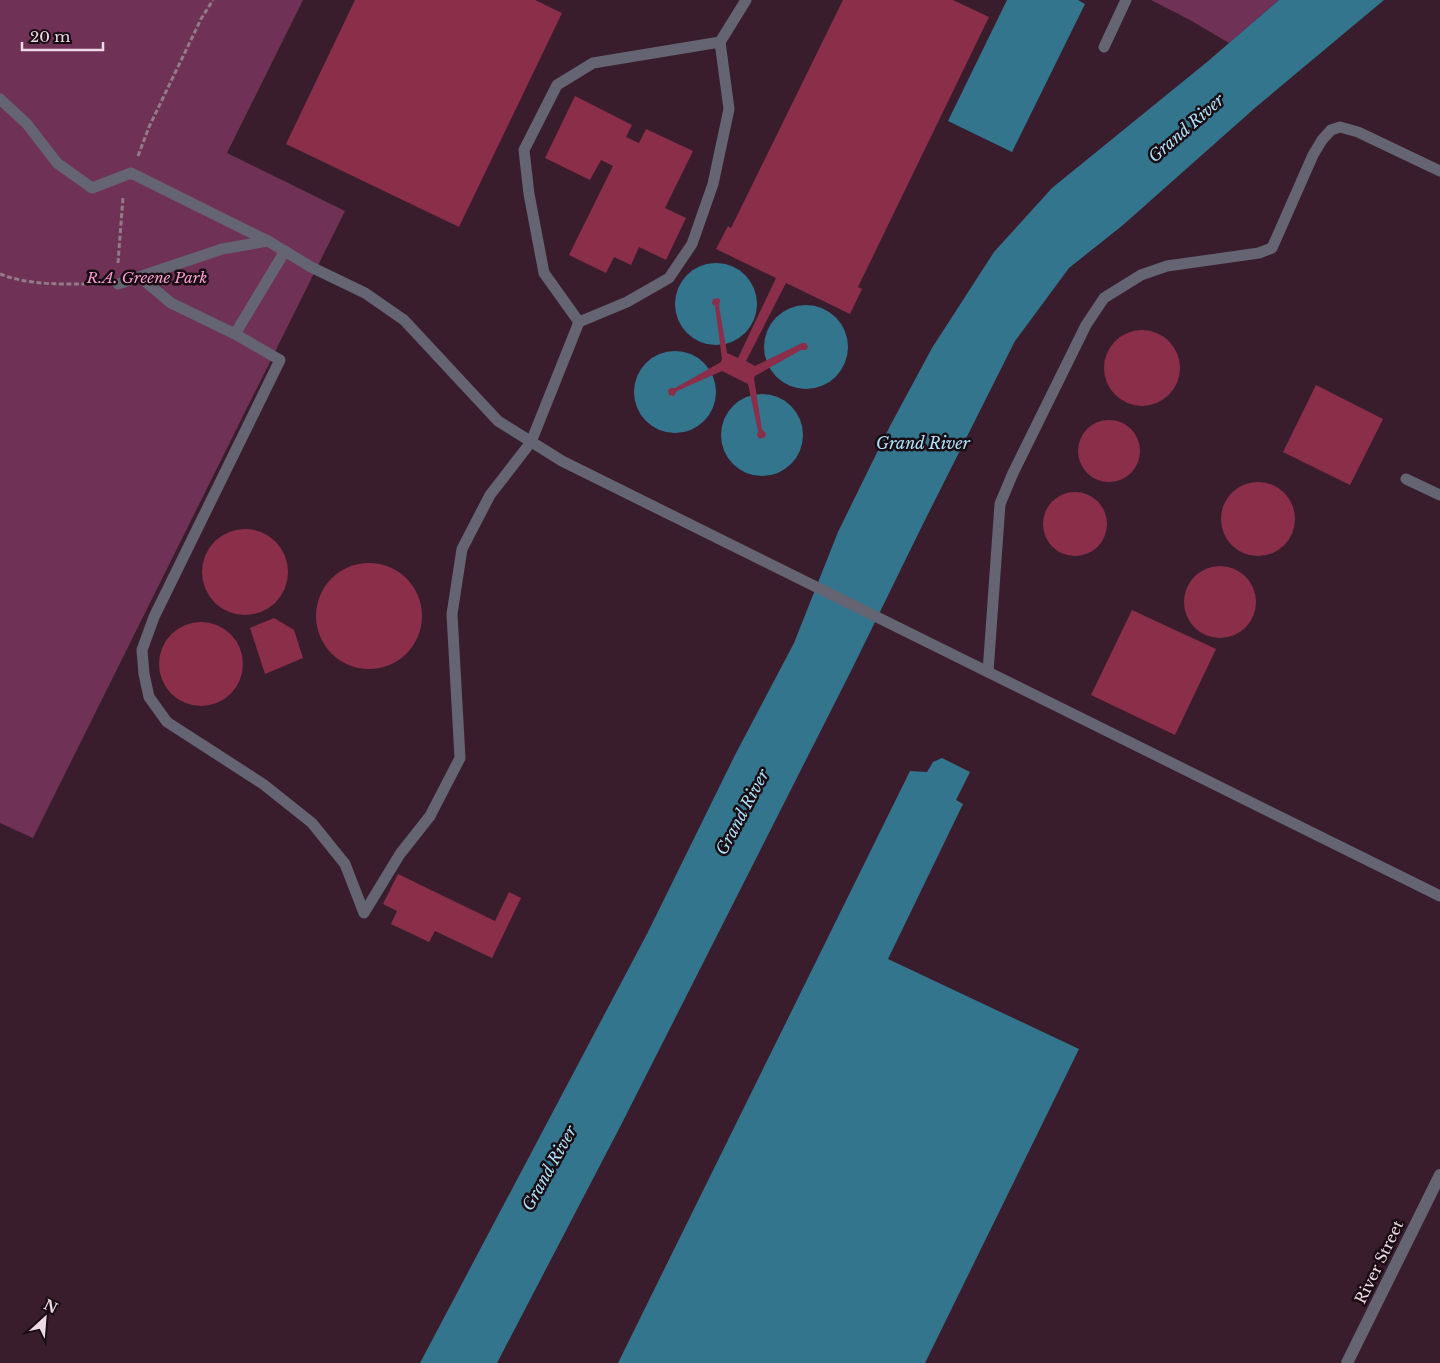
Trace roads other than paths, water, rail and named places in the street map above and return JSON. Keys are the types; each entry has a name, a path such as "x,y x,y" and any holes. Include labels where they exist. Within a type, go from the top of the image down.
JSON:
{"street":[{"name":"River Street","path":"1347,1363 1440,1175"}],"lane":[{"path":"140,277 170,303 236,334 280,360 154,617 142,650 144,674 149,697 167,722 264,784 312,823 345,864 364,913 400,854 430,816 460,758 452,614 462,549 490,495 531,442 579,322 627,302 669,278 692,244 713,184 729,110 720,42 746,0"},
{"path":"1104,47 1126,0"},
{"path":"579,322 544,273 528,194 524,150 558,85 592,63 720,42"},
{"path":"0,99 27,124 57,163 92,188 131,173 268,241 311,267 365,293 404,320 498,421 562,461 1440,896"},
{"path":"988,672 1000,504 1012,473 1086,325 1104,298 1141,276 1167,266 1259,253 1272,248 1313,155 1331,130 1340,127 1358,132 1440,171"},
{"path":"118,284 222,249 268,241"},
{"path":"236,334 285,251"},
{"path":"1406,478 1440,495"}],"water":[{"path":"1007,0 1078,0 1085,4 1012,152 948,121"},
{"name":"Grand River","path":"1279,0 1384,0 1256,107 1123,225 1069,268 1015,341 852,669 621,1125 497,1363 420,1363 648,932 735,755 794,643 838,532 890,426 932,348 994,252 1052,188 1207,62"},
{"path":"708,263 724,263 739,270 750,281 757,296 754,320 745,333 724,345 708,345 693,338 682,327 675,312 675,296 682,281 693,270"},
{"path":"806,305 822,308 836,317 845,331 848,347 845,363 836,377 822,386 806,389 790,386 776,377 767,363 764,347 767,331 776,317 790,308"},
{"path":"667,351 683,351 698,358 709,369 716,384 713,408 704,421 683,433 667,433 652,426 641,415 634,400 634,384 641,369 652,358"},
{"path":"754,394 770,394 785,401 796,412 803,427 800,451 791,464 770,476 754,476 739,469 728,458 721,443 721,427 728,412 739,401"},
{"path":"942,758 970,772 956,800 963,804 888,959 1079,1049 925,1363 618,1363 910,771 927,772 933,762"}],"park label":[{"name":"R.A. Greene Park","path":"147,277"}]}
